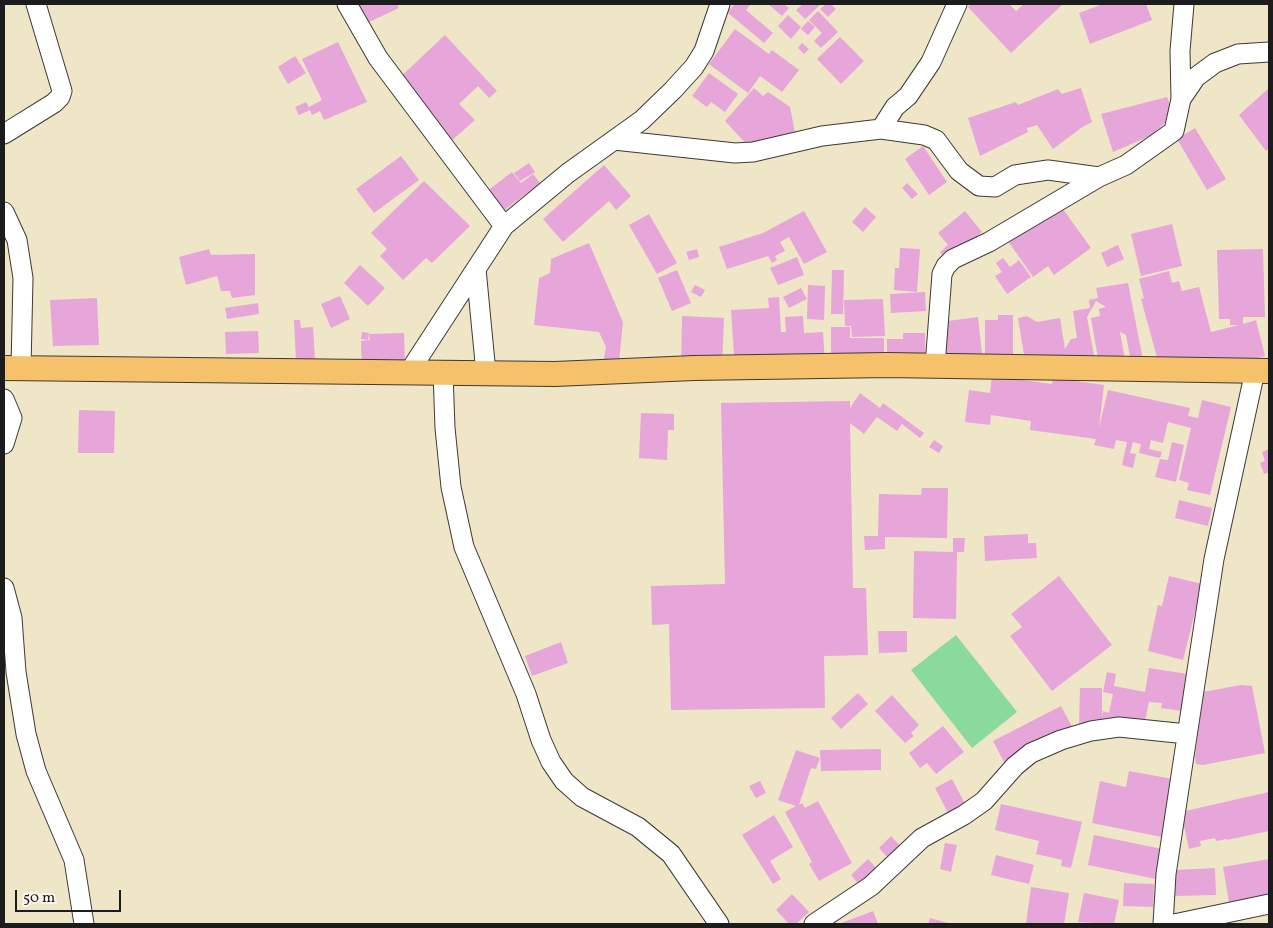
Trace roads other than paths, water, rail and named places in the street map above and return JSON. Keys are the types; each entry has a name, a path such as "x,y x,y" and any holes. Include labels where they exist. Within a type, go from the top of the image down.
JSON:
{"main road":[{"path":"12,368 555,374 694,368 935,366 1262,371"}],"street":[{"path":"4,134 54,103 60,97 62,91 36,4"},
{"path":"347,4 378,58 504,226"},
{"path":"409,372 504,226 540,194 642,120 694,67 704,51 720,4"},
{"path":"881,129 895,107 908,96 931,62 957,4"},
{"path":"935,366 942,274 946,266 953,259 989,242 1100,177 1126,165 1170,134 1178,119 1181,99 1180,51 1184,4"},
{"path":"1181,99 1196,77 1210,66 1238,54 1269,52"},
{"path":"614,140 735,153 753,152 822,136 881,129 924,135 936,140 959,171 979,186 995,187 1015,175 1048,170 1100,177"},
{"path":"4,212 17,240 23,278 12,368"},
{"path":"476,269 486,373"},
{"path":"1163,924 1166,874 1214,560 1262,371"},
{"path":"443,372 445,428 451,487 464,547 526,694 551,762 564,781 582,798 638,827 671,854 719,924"},
{"path":"4,399 12,418 4,444"},
{"path":"4,588 12,618 16,672 26,734 36,771 74,860 84,924"},
{"path":"814,924 871,886 922,838 964,815 984,801 1015,766 1030,753 1061,740 1091,731 1119,727 1187,734"},
{"path":"1174,924 1269,904"}]}
